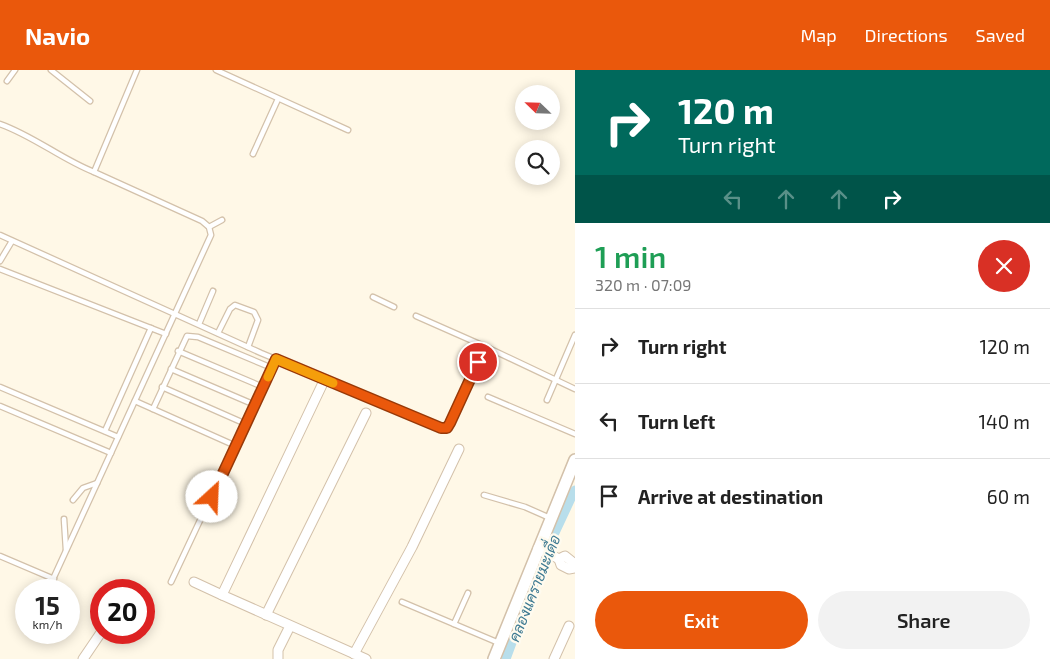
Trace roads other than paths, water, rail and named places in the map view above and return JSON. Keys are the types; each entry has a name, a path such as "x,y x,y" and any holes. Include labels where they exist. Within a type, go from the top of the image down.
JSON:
{"street":[{"path":"222,595 322,385"},
{"path":"266,615 366,413"},
{"path":"354,654 412,547 459,449"},
{"path":"494,659 543,550 550,518 575,460"},
{"path":"543,550 559,558 565,556 575,564"},
{"path":"559,558 561,565 569,569 575,568"},
{"path":"194,582 366,659"},
{"path":"278,659 278,650 290,626"},
{"path":"554,659 569,626"},
{"path":"83,659 93,644"}],"lane":[{"path":"7,82 15,70"},
{"path":"51,70 90,101"},
{"path":"94,172 136,70"},
{"path":"216,70 348,130"},
{"path":"253,154 278,99"},
{"path":"0,124 27,135 76,165 202,221 209,227 211,235 54,579 0,556"},
{"path":"209,227 222,220"},
{"path":"0,235 248,347 441,428 447,428 450,423 484,346"},
{"path":"0,261 12,241"},
{"path":"0,269 166,334"},
{"path":"199,324 213,291"},
{"path":"373,297 394,307"},
{"path":"218,333 230,309 235,306 254,312 258,320 248,347"},
{"path":"416,316 575,389"},
{"path":"105,432 151,328"},
{"path":"153,409 178,351 187,336 191,335 272,368"},
{"path":"547,400 575,335"},
{"path":"178,351 263,387"},
{"path":"172,582 276,359"},
{"path":"170,369 255,404"},
{"path":"0,387 118,437"},
{"path":"162,387 246,424"},
{"path":"488,397 575,434"},
{"path":"135,401 236,446"},
{"path":"0,406 111,452"},
{"path":"73,500 84,488 97,483"},
{"path":"484,495 525,507 550,518"},
{"path":"64,519 66,551"},
{"path":"454,624 468,593"},
{"path":"402,602 500,644"}],"waterway":[{"name":"คลองแครายมะเดื่อ","path":"506,659 545,554 575,490"}]}
